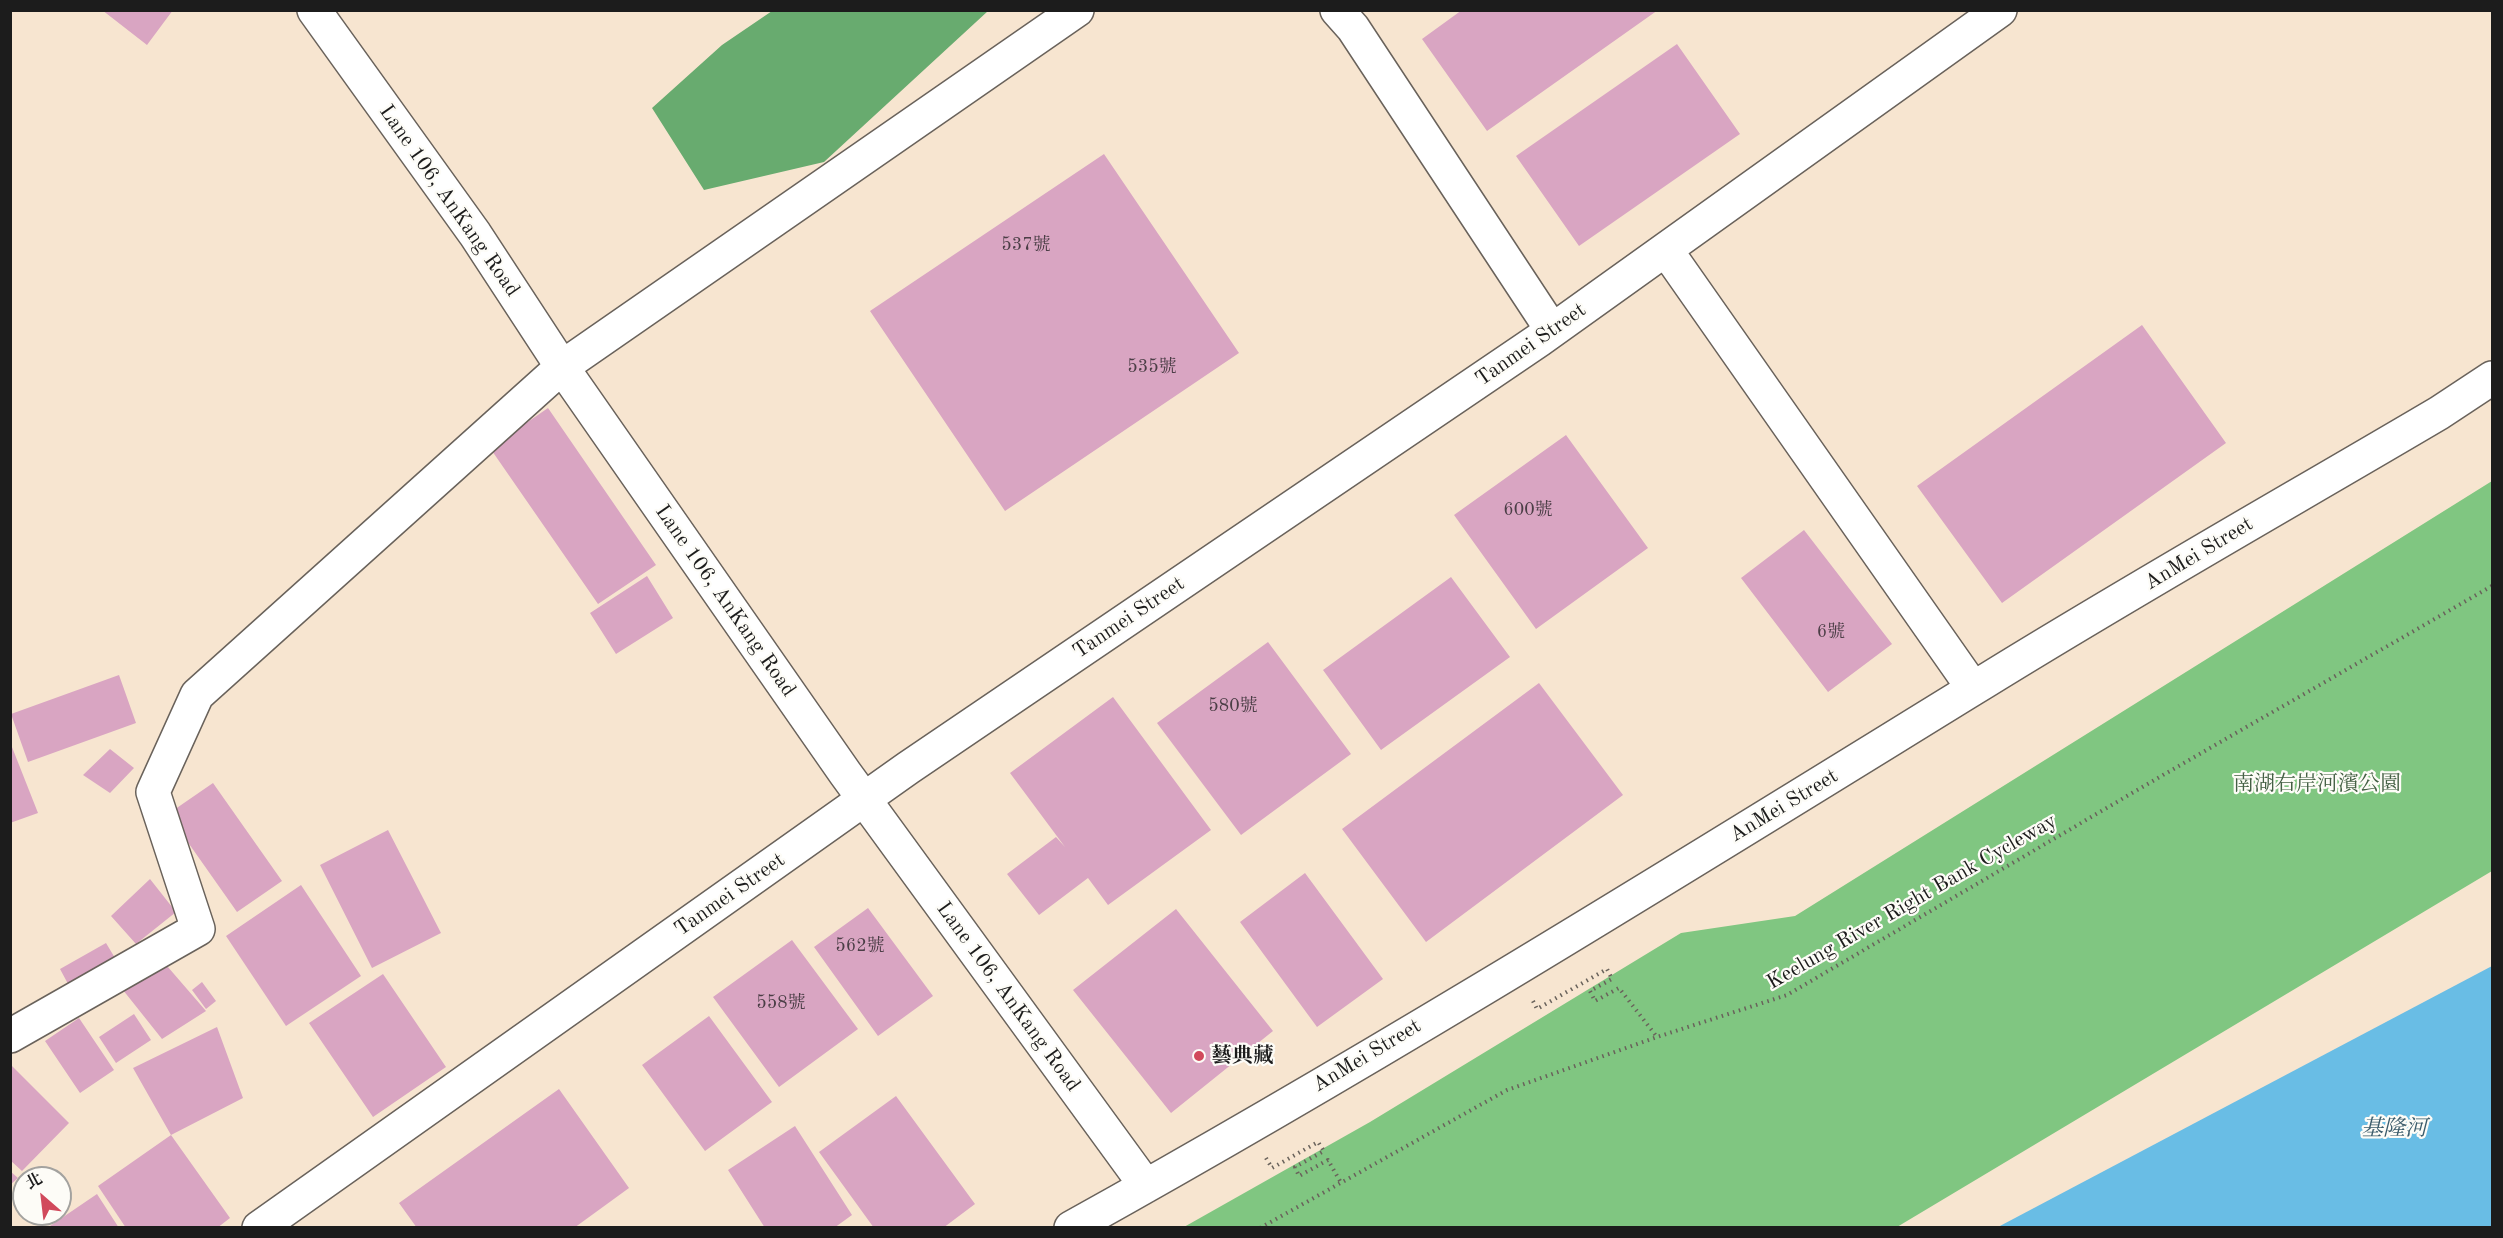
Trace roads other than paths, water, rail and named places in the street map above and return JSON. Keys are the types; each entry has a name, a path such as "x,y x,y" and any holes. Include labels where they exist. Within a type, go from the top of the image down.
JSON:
{"street":[{"name":"Lane 106, AnKang Road","path":"314,10 475,234 562,367 865,800 1146,1186"},
{"path":"10,1036 198,929 153,792 197,695 562,367 1077,10"},
{"path":"1337,10 1353,28 1552,330"},
{"name":"Tanmei Street","path":"259,1227 865,800 1666,250 1985,15"},
{"path":"1666,250 1973,688"},
{"name":"AnMei Street","path":"1071,1227 1146,1186 1795,801 1973,688 2439,413 2493,378"}],"water":[{"name":"基隆河","path":"2492,966 2492,1227 1998,1227"}],"place":[{"name":"藝典藏","path":"1199,1056"}],"park label":[{"name":"南湖右岸河濱公園","path":"2317,784"}]}
